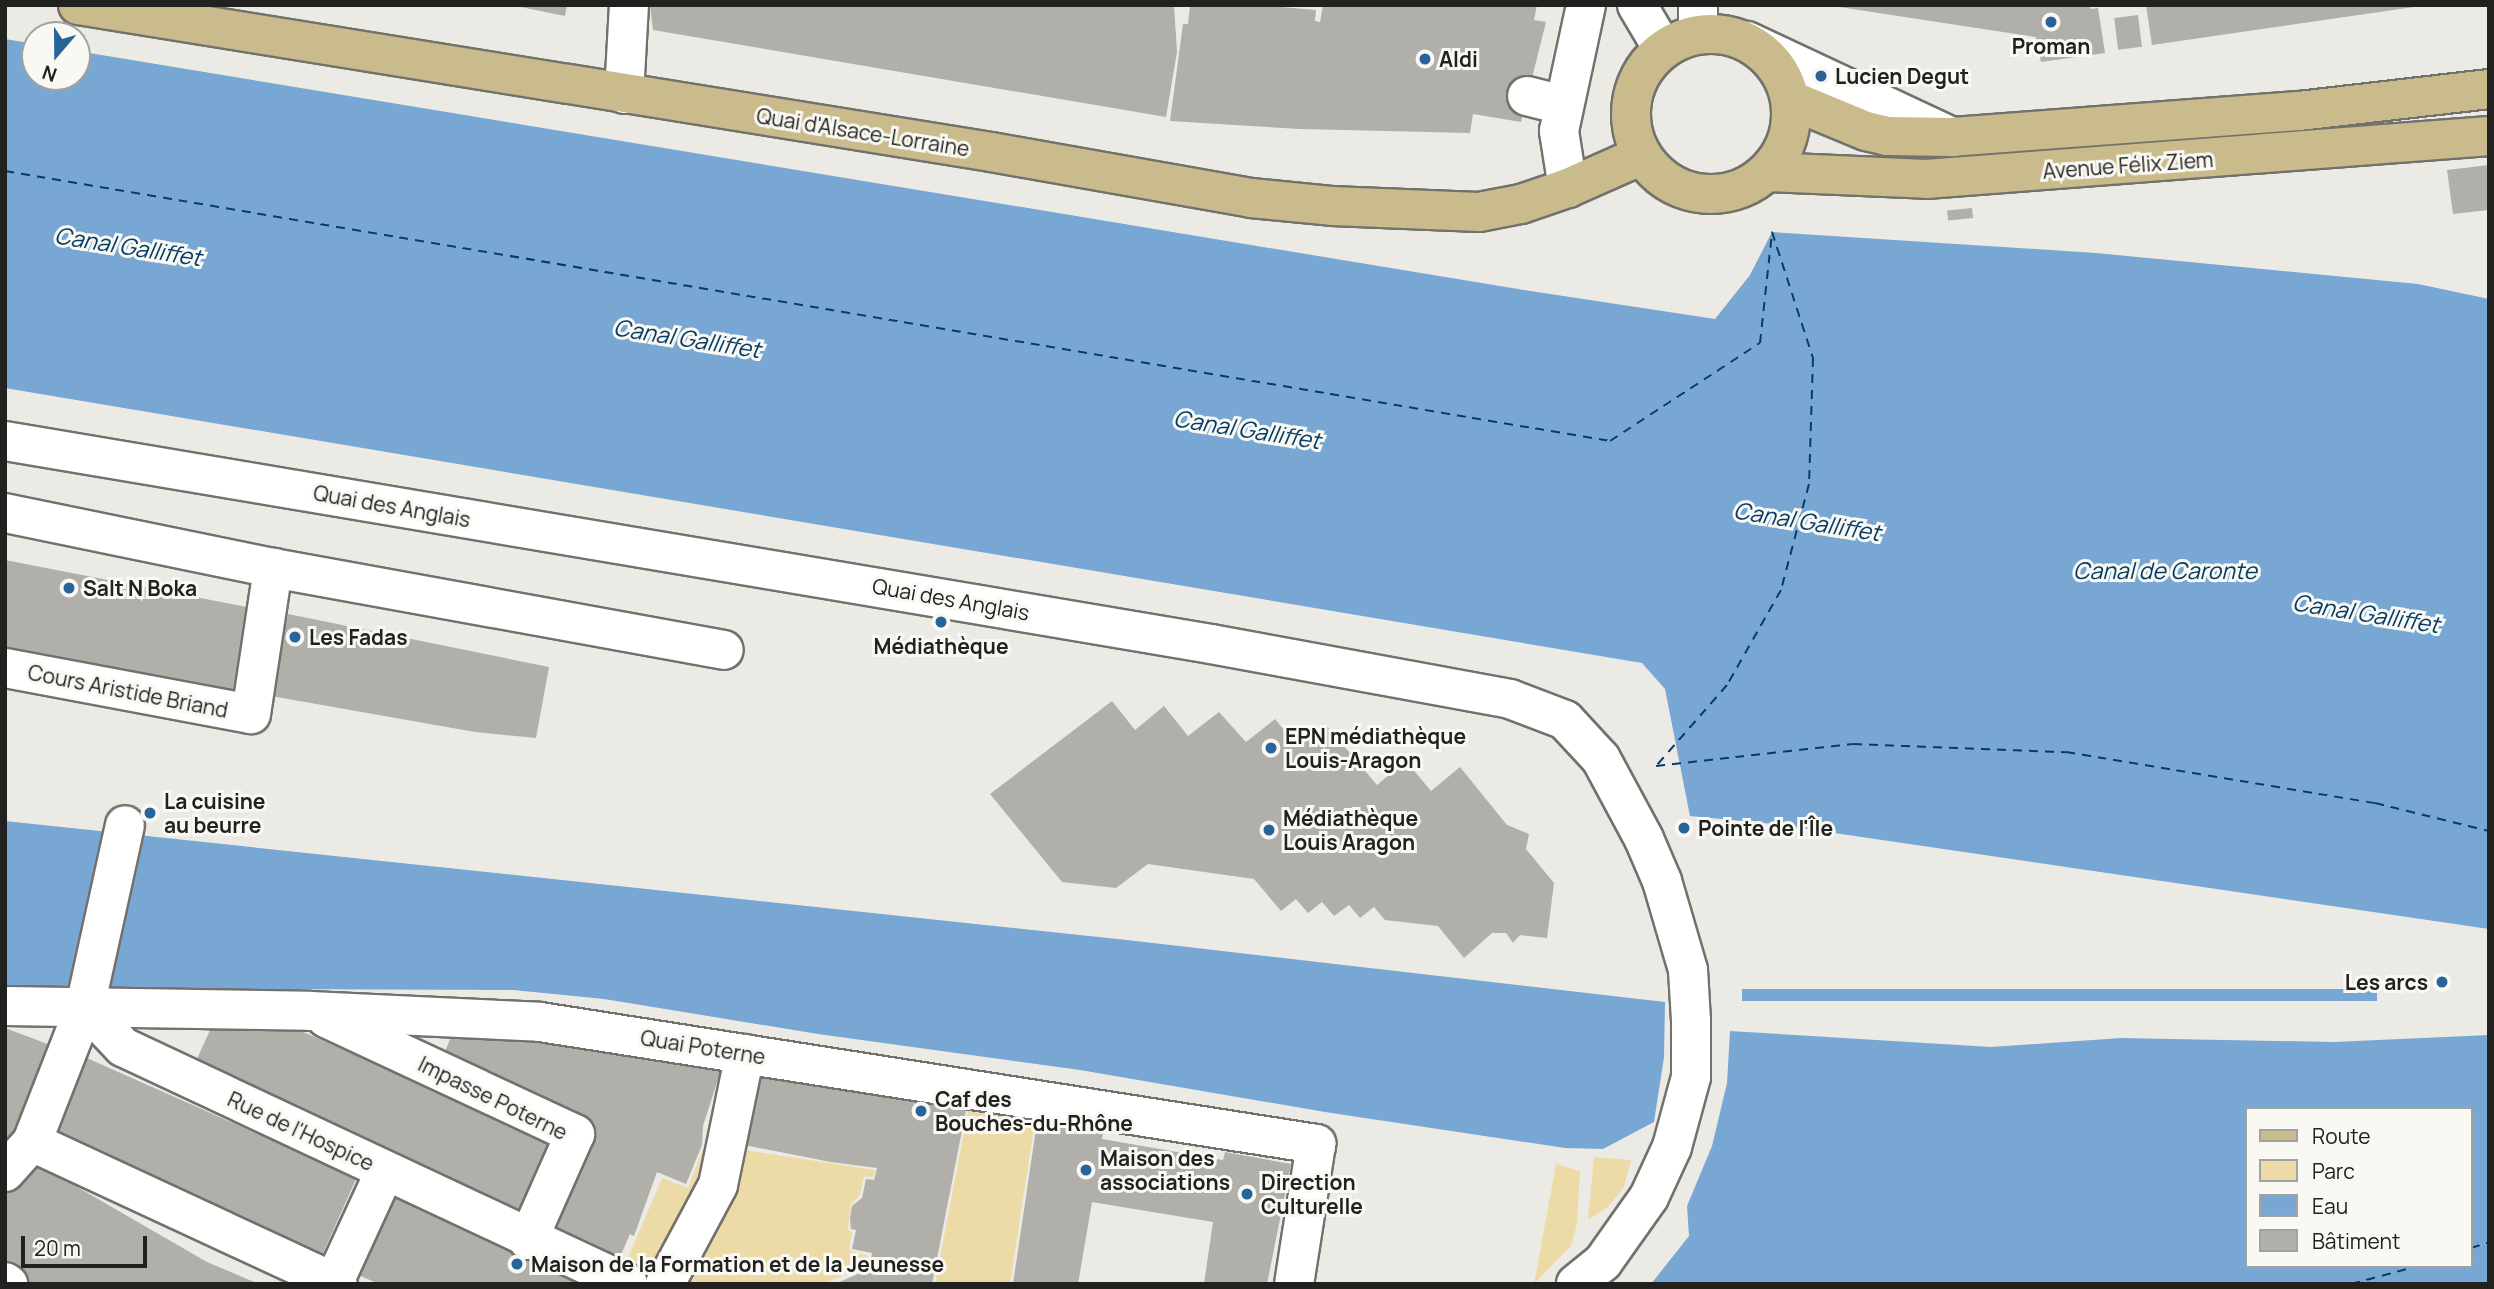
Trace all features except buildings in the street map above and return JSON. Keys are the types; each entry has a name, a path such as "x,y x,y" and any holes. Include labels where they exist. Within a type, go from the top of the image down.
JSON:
{"main road":[{"name":"Quai d'Alsace-Lorraine","path":"78,5 229,18 624,94 1251,198 1332,206 1479,212 1521,204 1568,188 1642,155"},
{"path":"1698,19 1723,33 1747,41 1769,57 1783,76 1791,100 1791,126 1784,151 1768,172 1747,186 1724,194 1700,194 1677,187 1657,173 1642,155 1633,133 1630,109 1636,86 1646,65 1679,39 1698,19"},
{"name":"Avenue Félix Ziem","path":"1791,100 1876,134 1952,136 2299,110 2489,89"},
{"name":"Avenue Félix Ziem","path":"1768,172 1926,179 2489,136"}],"street":[{"path":"624,94 629,5"},
{"path":"1568,188 1559,131 1545,101 1587,5"},
{"path":"1637,5 1663,49"},
{"name":"Avenue Félix Ziem","path":"1747,41 1952,136"},
{"name":"Quai des Anglais","path":"5,441 827,578 1510,699 1565,720 1601,759 1644,839 1662,881 1688,970 1691,1020 1691,1077 1672,1147 1649,1197 1604,1262 1576,1284"},
{"path":"5,513 273,568 724,650"},
{"name":"Cours Aristide Briand","path":"5,668 251,714 273,568"},
{"path":"5,1172 32,1142 85,1007 125,825"},
{"name":"Quai Poterne","path":"5,1006 310,1011 540,1022 1316,1144 1294,1284"},
{"name":"Rue de l'Hospice","path":"85,1007 123,1046 528,1240 628,1284"},
{"name":"Impasse Poterne","path":"310,1011 575,1134 528,1240"},
{"path":"665,1284 718,1185 745,1054"},
{"path":"32,1142 336,1283 386,1171"}],"green space":[{"path":"968,1111 1035,1121 1010,1284 935,1284"},
{"path":"705,1144 875,1170 873,1177 864,1176 860,1195 851,1204 848,1229 852,1233 849,1250 868,1256 866,1266 823,1284 617,1284 662,1178 688,1188"},
{"path":"1594,1157 1631,1160 1624,1187 1609,1206 1588,1220"},
{"path":"1556,1164 1580,1171 1577,1224 1571,1246 1534,1284"}],"water":[{"name":"Canal de Caronte","path":"5,39 21,42 21,91 91,91 91,53 1524,290 1715,319 1750,275 1772,232 2096,253 2418,284 2489,299 2489,929 1773,824 1690,816 1665,689 1642,663 5,388"},
{"path":"5,821 1127,940 1665,1002 1664,1057 1654,1122 1603,1149 1565,1148 1325,1112 1080,1070 818,1034 604,999 513,990 5,988"},
{"path":"1742,989 2377,989 2377,1001 1742,1001"},
{"path":"1730,1031 1991,1047 2121,1038 2334,1042 2489,1035 2489,1284 1651,1284 1689,1236 1687,1206 1712,1146 1727,1083"}],"ferry route":[{"path":"5,171 1610,441 1760,343 1772,232 1813,358 1809,484 1781,590 1727,685 1656,766 1853,744 2066,752 2375,803 2489,831"},
{"path":"2473,1247 2489,1242"},
{"path":"2351,1284 2411,1268"}],"place":[{"name":"Proman","path":"2051,22"},
{"name":"Aldi","path":"1425,59"},
{"name":"Lucien Degut","path":"1821,76"},
{"name":"Salt N Boka","path":"69,588"},
{"name":"Médiathèque","path":"941,622"},
{"name":"Les Fadas","path":"295,637"},
{"name":"EPN médiathèque Louis-Aragon","path":"1271,748"},
{"name":"La cuisine au beurre","path":"150,813"},
{"name":"Pointe de l'Île","path":"1684,828"},
{"name":"Médiathèque Louis Aragon","path":"1269,830"},
{"name":"Les arcs","path":"2442,982"},
{"name":"Caf des Bouches-du-Rhône","path":"921,1111"},
{"name":"Maison des associations","path":"1086,1170"},
{"name":"Direction Culturelle","path":"1247,1194"},
{"name":"Maison de la Formation et de la Jeunesse","path":"517,1264"}],"water label":[{"name":"Canal Galliffet","path":"128,246"},
{"name":"Canal Galliffet","path":"687,338"},
{"name":"Canal Galliffet","path":"1247,429"},
{"name":"Canal Galliffet","path":"1807,521"},
{"name":"Canal Galliffet","path":"2366,613"}]}
